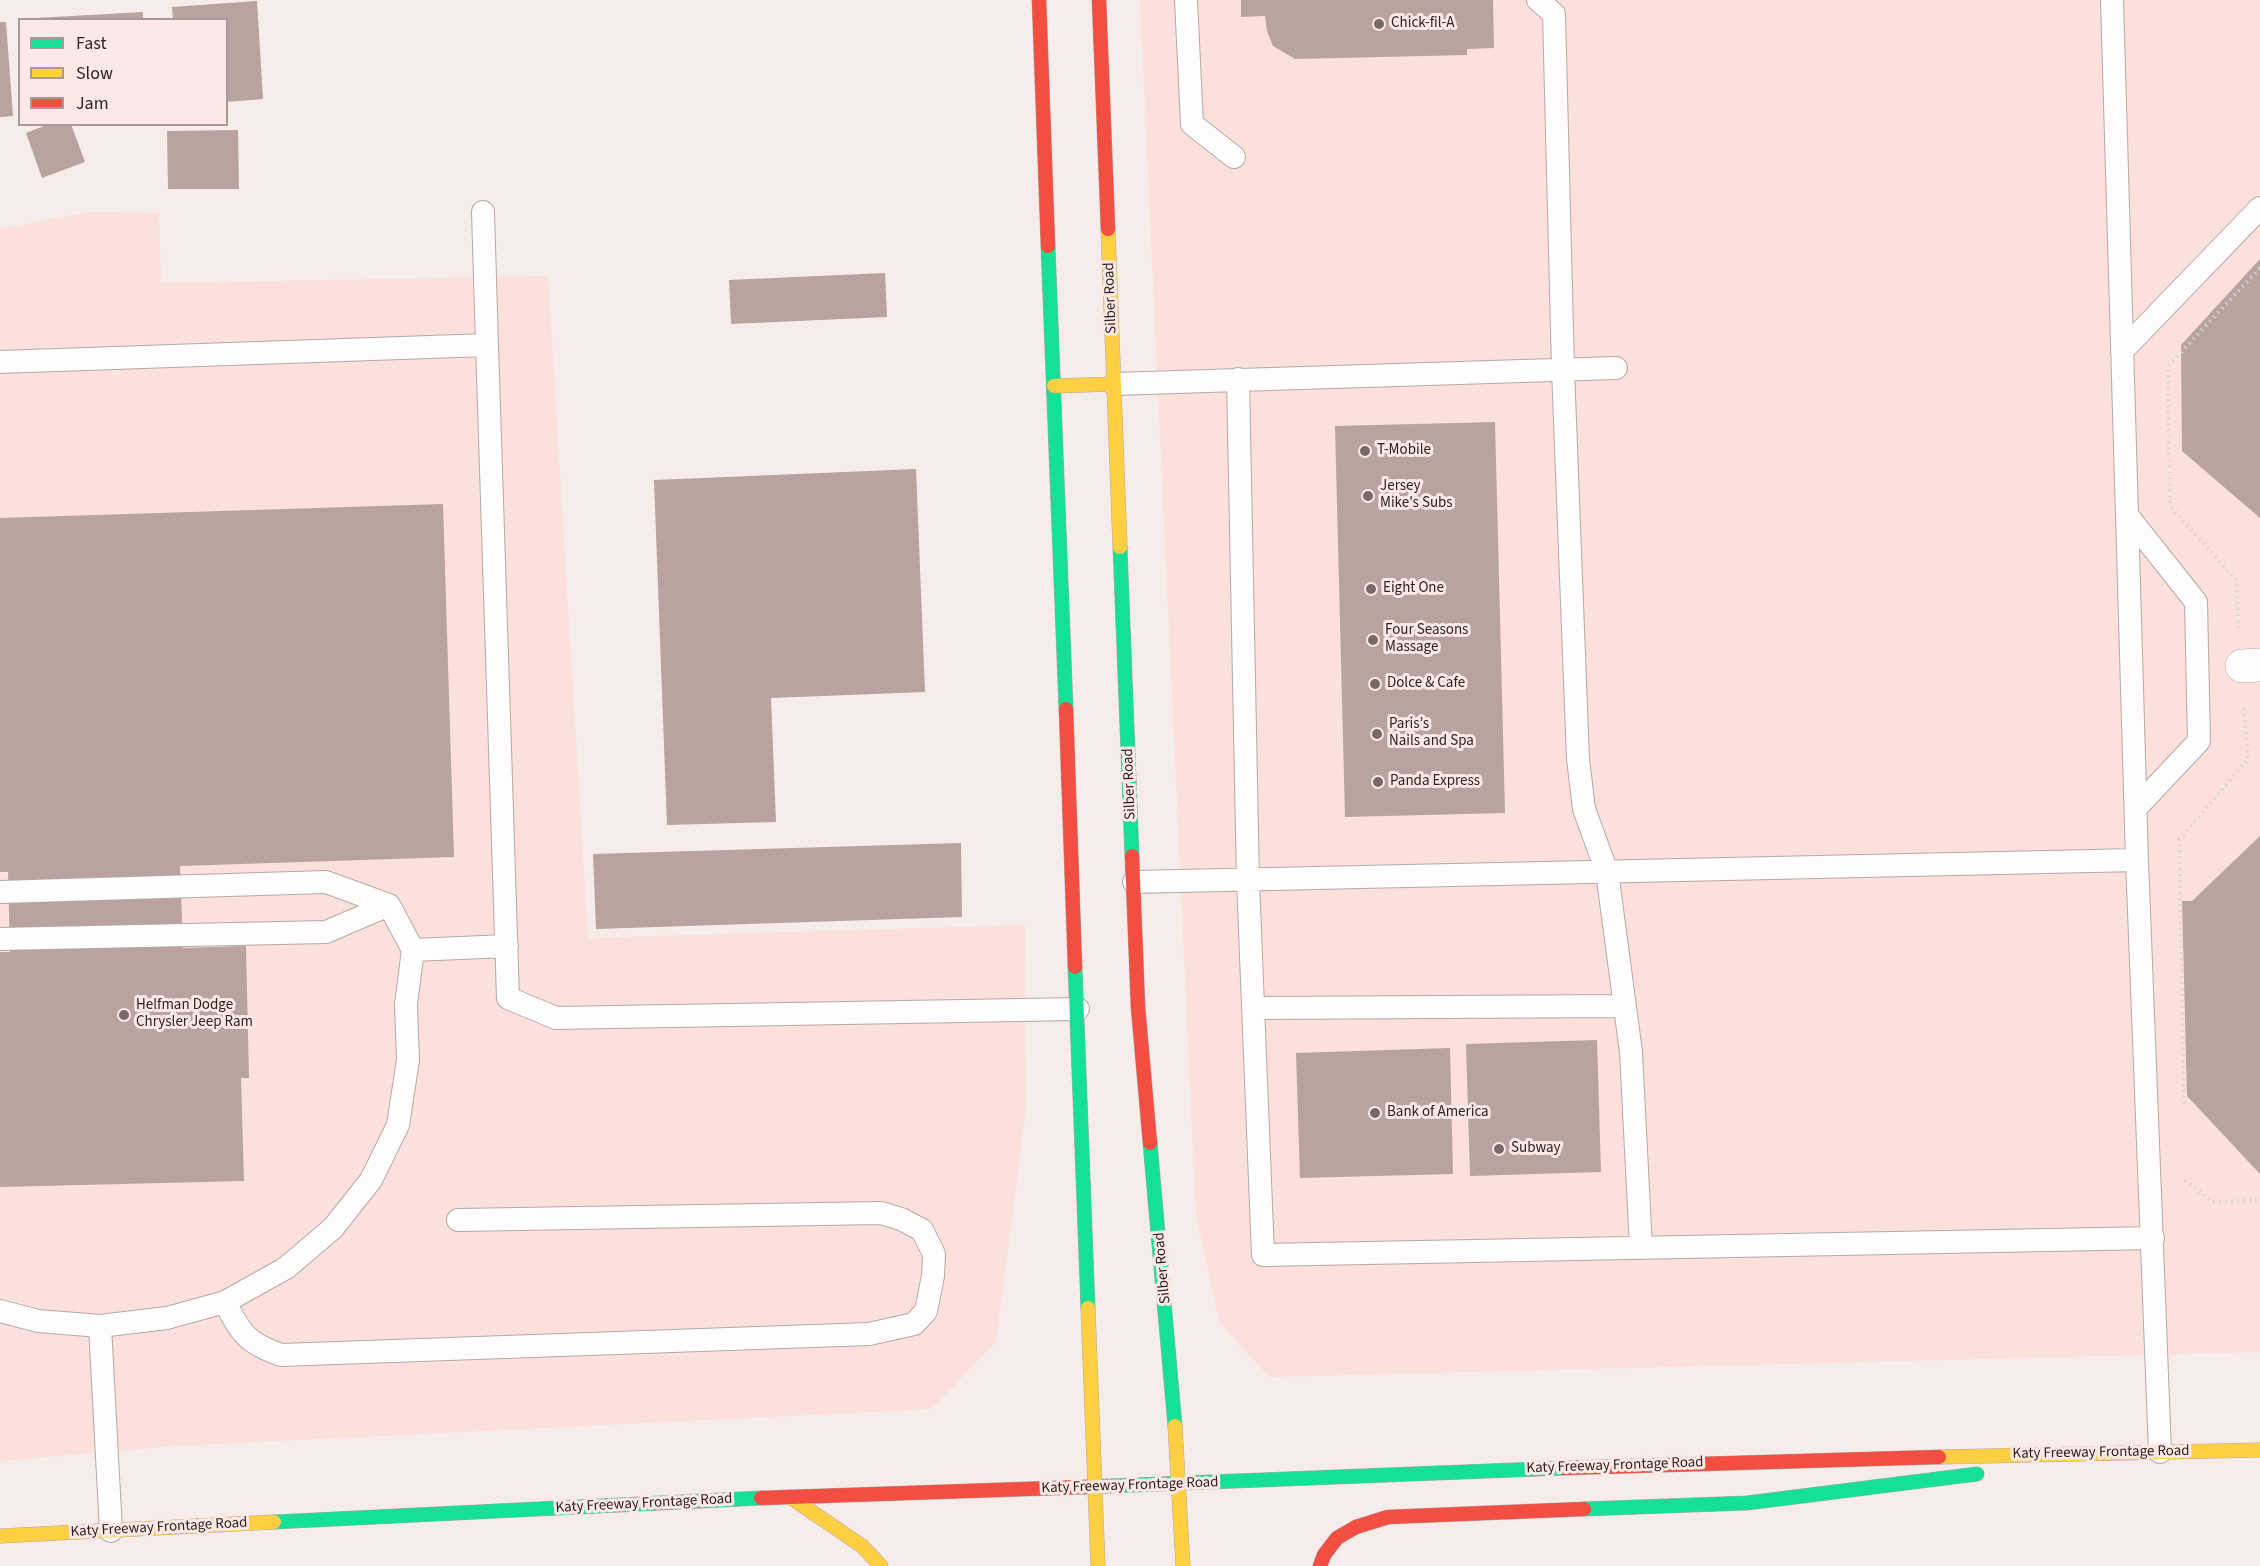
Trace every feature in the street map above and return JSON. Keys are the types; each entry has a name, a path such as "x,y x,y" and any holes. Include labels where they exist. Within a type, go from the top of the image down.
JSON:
{"main road":[{"path":"1038,0 1098,1566"},
{"name":"Silber Road","path":"1099,0 1138,1007 1180,1484 1183,1566"},
{"path":"1054,386 1114,384"},
{"name":"Katy Freeway Frontage Road","path":"0,1536 790,1497 1180,1484 1734,1461 2260,1450"},
{"path":"2018,1469 2160,1452"},
{"path":"1320,1566 1323,1556 1339,1536 1360,1523 1388,1517 1747,1503 1995,1472"},
{"path":"790,1497 862,1546 881,1566"}],"lane":[{"path":"1186,0 1192,124 1234,157"},
{"path":"1538,0 1554,14 1563,369 1578,759 1584,809 1607,872 1631,1052 1641,1248"},
{"path":"2112,0 2137,860 2160,1452"},
{"path":"2122,351 2260,208"},
{"path":"483,212 508,998 556,1018 1078,1009"},
{"path":"0,362 487,345"},
{"path":"1114,384 1616,368"},
{"path":"1238,379 1248,880 1263,1255 2153,1238"},
{"path":"2127,515 2196,602 2199,741 2136,808"},
{"path":"1134,882 2137,860"},
{"path":"0,892 326,882 389,905 413,950 406,1004 408,1060 398,1125 371,1180 333,1228 286,1268 225,1302 167,1318 100,1326 38,1321 0,1311"},
{"path":"0,939 326,932 389,905"},
{"path":"413,950 507,946"},
{"path":"1253,1008 1625,1006"},
{"path":"225,1302 238,1328 258,1347 281,1355 845,1335 869,1334 914,1324 926,1311 933,1276 934,1254 922,1230 902,1219 881,1213 458,1220"},
{"path":"100,1326 111,1531"}],"shaded area":[{"path":"1140,0 2260,0 2260,1352 1269,1377 1219,1321 1196,1214"},
{"path":"90,212 159,213 161,283 548,276 588,938 1025,925 1026,1109 996,1342 931,1409 175,1446 0,1461 0,229"}],"building":[{"name":"Chick-fil-A","path":"1241,0 1493,0 1494,48 1467,49 1467,55 1295,59 1273,46 1267,31 1265,16 1241,17"},
{"path":"257,1 263,99 228,102 228,18 173,18 172,7"},
{"path":"143,12 143,18 36,18"},
{"path":"0,22 6,22 13,116 0,117"},
{"path":"44,126 72,126 85,162 42,178 26,133"},
{"path":"238,130 239,189 168,189 167,131"},
{"path":"2260,259 2260,518 2182,451 2181,345"},
{"path":"885,273 887,317 731,324 729,280"},
{"path":"1495,422 1505,813 1345,817 1335,426"},
{"path":"916,469 925,692 771,698 776,822 667,825 654,480"},
{"path":"443,504 454,857 180,866 183,948 246,946 249,1078 241,1078 244,1181 0,1187 0,952 10,952 8,872 0,872 0,518"},
{"path":"2260,836 2260,1174 2187,1096 2182,901 2192,901"},
{"path":"961,843 962,917 596,929 593,854"},
{"path":"1597,1040 1601,1172 1470,1176 1466,1044"},
{"name":"Bank of America","path":"1450,1048 1453,1174 1300,1178 1296,1053"}],"traffic: fast":[{"path":"1048,246 1066,709"},
{"path":"1120,547 1132,856"},
{"path":"1075,967 1088,1308"},
{"path":"1150,1143 1175,1426"},
{"path":"1084,1487 1564,1468"},
{"path":"1584,1509 1747,1503 1977,1474"},
{"path":"274,1522 761,1498"}],"traffic: slow":[{"path":"1108,229 1120,547"},
{"path":"1054,386 1114,384"},
{"path":"1088,1308 1098,1566"},
{"path":"1175,1426 1183,1566"},
{"path":"1939,1457 2260,1450"},
{"path":"790,1497 862,1546 881,1566"},
{"path":"0,1536 274,1522"}],"traffic: jam":[{"path":"1039,0 1048,246"},
{"path":"1099,0 1108,229"},
{"path":"1066,709 1075,967"},
{"path":"1132,856 1138,1007 1150,1143"},
{"path":"1564,1468 1939,1457"},
{"path":"761,1498 1084,1487"},
{"path":"1320,1566 1324,1555 1337,1538 1356,1527 1388,1517 1584,1509"}],"place":[{"name":"Chick-fil-A","path":"1379,24"},
{"name":"T-Mobile","path":"1365,451"},
{"name":"Jersey Mike's Subs","path":"1368,496"},
{"name":"Eight One","path":"1371,589"},
{"name":"Four Seasons Massage","path":"1373,640"},
{"name":"Dolce & Cafe","path":"1375,684"},
{"name":"Paris’s Nails and Spa","path":"1377,734"},
{"name":"Panda Express","path":"1378,782"},
{"name":"Helfman Dodge Chrysler Jeep Ram","path":"124,1015"},
{"name":"Bank of America","path":"1375,1113"},
{"name":"Subway","path":"1499,1149"}]}
